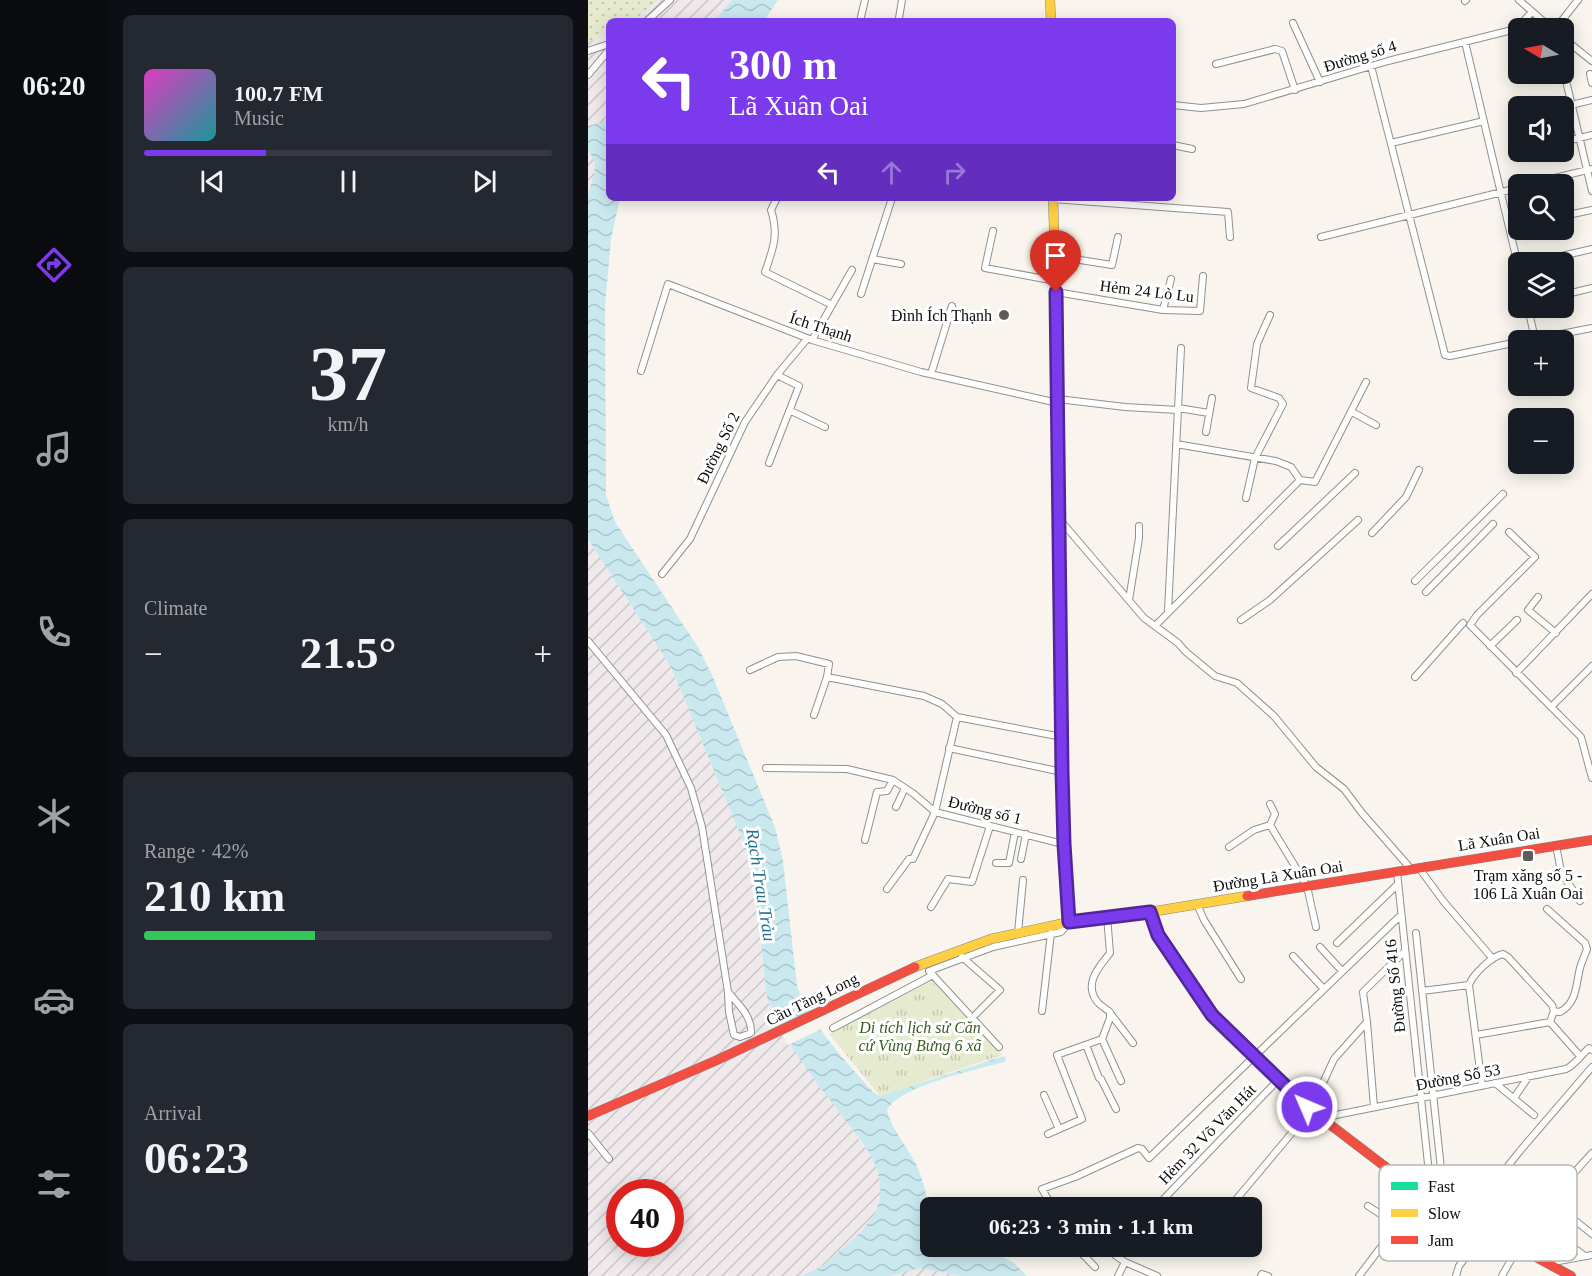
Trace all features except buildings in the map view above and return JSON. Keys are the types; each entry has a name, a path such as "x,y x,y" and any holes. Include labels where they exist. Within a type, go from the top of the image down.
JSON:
{"street":[{"path":"650,18 670,0"},
{"path":"861,18 865,0"},
{"path":"899,18 902,0"},
{"path":"1050,0 1051,18"},
{"path":"1519,0 1538,18"},
{"path":"1564,18 1578,0"},
{"name":"Đường số 4","path":"1176,105 1201,108 1244,104 1371,66 1516,29 1531,13"},
{"path":"1293,23 1320,82"},
{"path":"1465,42 1515,252"},
{"path":"588,51 606,45"},
{"path":"1574,47 1592,61"},
{"path":"1216,64 1275,49 1282,51 1295,90"},
{"path":"588,75 606,54"},
{"path":"1371,66 1445,355 1450,356 1508,344"},
{"path":"1590,74 1592,83"},
{"path":"1574,104 1592,100"},
{"path":"1574,114 1589,170 1592,191"},
{"path":"1391,143 1484,122"},
{"path":"1574,139 1592,135"},
{"path":"1176,146 1192,149"},
{"path":"1572,174 1589,170"},
{"path":"1321,237 1508,190"},
{"path":"776,201 771,210 775,244 765,272 832,305"},
{"path":"861,294 891,201"},
{"path":"833,1028 962,957 993,947 1061,932 1069,922 1062,772 1058,401 1053,201"},
{"path":"1080,201 1228,212 1230,237"},
{"path":"1574,214 1592,210"},
{"path":"993,231 986,268 1056,281"},
{"path":"1055,255 1112,265 1118,237"},
{"path":"1574,253 1592,249"},
{"path":"872,259 901,264"},
{"name":"Đường Số 2","path":"662,574 690,539 745,422 777,375 809,339 852,270"},
{"name":"Hẻm 24 Lò Lu","path":"1056,292 1163,310 1200,311 1203,276"},
{"path":"1163,310 1171,279"},
{"name":"Ích Thạnh","path":"641,371 668,284 809,339 931,374 1058,401 1209,413"},
{"path":"1574,292 1592,288"},
{"path":"931,374 952,306"},
{"path":"1246,498 1255,458 1283,404 1280,398 1251,388 1257,344 1270,315"},
{"path":"1574,331 1592,328"},
{"path":"1168,612 1181,348"},
{"path":"769,463 799,386 777,375"},
{"path":"1176,444 1276,461 1291,467 1300,480 1315,482 1366,382"},
{"path":"1206,432 1212,398"},
{"path":"790,411 825,427"},
{"path":"1352,412 1376,425"},
{"path":"1372,532 1404,500 1419,470"},
{"path":"1278,546 1355,473"},
{"path":"1155,626 1300,480"},
{"path":"1415,581 1503,494"},
{"path":"1058,518 1144,618 1178,643 1215,676 1237,683 1274,716 1316,767 1344,789 1362,813 1415,868 1493,959"},
{"path":"1241,620 1270,600 1358,520"},
{"path":"1426,592 1493,524"},
{"path":"1129,600 1139,526"},
{"path":"1414,677 1535,557 1509,532"},
{"path":"1516,673 1592,594"},
{"path":"1538,597 1528,610 1556,633"},
{"path":"1490,646 1517,620"},
{"path":"1467,624 1581,737 1592,778"},
{"path":"588,641 666,735 691,788 702,826 728,992 731,1027 734,1035 740,1038 751,1033 752,1024 728,992"},
{"path":"750,670 778,657 795,656 829,664 814,715"},
{"path":"1551,707 1592,666"},
{"path":"827,677 924,696 942,704 957,717 1062,737"},
{"path":"887,889 909,859 913,859 935,812 957,717"},
{"path":"949,748 1062,772"},
{"name":"Đường số 1","path":"766,768 847,769 893,780 935,812 1064,844"},
{"path":"865,840 877,792 887,791 893,780"},
{"path":"896,807 905,788"},
{"path":"1229,847 1254,830 1270,825 1275,814 1270,804"},
{"path":"1270,825 1308,886 1316,927"},
{"path":"931,908 948,879 972,882 990,826"},
{"path":"996,863 1009,863 1015,832"},
{"path":"1021,859 1026,834"},
{"name":"Lã Xuân Oai","path":"1415,868 1592,840"},
{"path":"1556,845 1562,872 1580,901"},
{"name":"Đường Lã Xuân Oai","path":"1150,912 1415,868"},
{"name":"Đường Số 416","path":"1397,872 1426,1165"},
{"path":"1023,880 1018,933 1069,922 1150,912 1158,935 1212,1015 1303,1104 1383,1165"},
{"path":"1337,944 1398,884"},
{"path":"1197,904 1204,920 1241,979"},
{"path":"1547,909 1586,943 1587,949 1571,1003 1560,1012 1554,1011"},
{"path":"1047,1197 1042,1189 1075,1177 1138,1148 1142,1149 1149,1158 1401,915"},
{"path":"1107,916 1110,953 1095,971 1092,988 1097,1002 1110,1012 1133,1043"},
{"name":"Cầu Tăng Long","path":"588,1116 715,1061 925,962 992,939 1018,933"},
{"path":"1042,1011 1051,933"},
{"path":"1416,933 1441,1165"},
{"path":"1320,947 1342,971"},
{"path":"1374,1107 1363,992 1405,951"},
{"path":"1482,1086 1469,985 1471,980 1498,954 1508,957 1552,1005 1554,1011 1550,1022"},
{"path":"1293,956 1323,988"},
{"path":"962,957 1000,990 976,1014"},
{"path":"931,973 999,1047"},
{"path":"1422,991 1469,985"},
{"path":"1110,1012 1102,1039 1121,1081"},
{"path":"1303,1104 1322,1085 1334,1059 1366,1022"},
{"path":"1476,1035 1550,1022"},
{"path":"1550,1022 1580,1056"},
{"path":"1048,1134 1082,1119 1057,1055 1102,1039"},
{"path":"1086,1045 1099,1078 1116,1109"},
{"name":"Đường Số 53","path":"1321,1118 1572,1066 1591,1047"},
{"path":"1509,1165 1592,1067"},
{"path":"1514,1098 1528,1076"},
{"name":"Hẻm 32 Võ Văn Hát","path":"1166,1197 1279,1079"},
{"path":"1495,1083 1534,1115"},
{"path":"1044,1095 1059,1129"},
{"path":"1238,1197 1311,1110"},
{"path":"588,1133 609,1159"},
{"path":"1577,1174 1591,1157"},
{"path":"1368,1206 1379,1213"},
{"path":"1577,1222 1592,1234"},
{"path":"1359,1276 1379,1249"},
{"path":"1085,1257 1095,1267"},
{"path":"1118,1257 1157,1276"},
{"path":"1456,1276 1464,1261"},
{"path":"1502,1276 1510,1261"},
{"path":"1544,1261 1571,1276"},
{"path":"1548,1263 1560,1261"},
{"path":"1118,1276 1125,1262"},
{"path":"1261,1276 1262,1274 1268,1276"}],"shaded area":[{"path":"588,0 732,0 717,18 606,18 606,151 588,194"},
{"path":"588,539 671,667 743,841 754,881 767,997 771,1007 794,1049 872,1157 920,1250 920,1257 924,1257 930,1269 961,1276 588,1276"}],"green space":[{"path":"588,0 658,0 637,18 606,18 606,36 588,42"},
{"name":"Di tích lịch sử Căn cứ Vùng Bưng 6 xã","path":"931,981 1002,1055 880,1096 829,1034"}],"water":[{"path":"732,0 778,0 766,18 717,18"},
{"name":"Rạch Trau Trảu","path":"606,121 606,201 619,201 611,239 605,306 606,495 615,522 698,647 712,675 775,827 783,861 797,986 820,1029 873,1092 880,1096 1004,1056 1006,1059 1004,1062 921,1087 893,1102 887,1111 916,1164 924,1184 926,1197 920,1197 920,1257 1003,1257 1014,1263 1027,1276 961,1276 920,1268 890,1276 799,1276 827,1262 870,1221 880,1198 879,1178 875,1163 867,1149 803,1063 774,1014 767,997 754,881 743,841 671,667 588,539 588,194 595,166 588,152 588,126"}],"pier":[{"path":"816,1017 823,1028 788,1045 782,1034"}],"traffic: fast":[{"path":"1150,912 1158,935 1212,1015 1307,1107 1328,1123"}],"traffic: slow":[{"path":"1050,0 1051,18"},
{"path":"1053,201 1058,349 1061,643"},
{"path":"915,967 991,939 1074,921 1150,912 1247,896"}],"traffic: jam":[{"path":"1061,643 1063,844 1069,922"},
{"path":"1247,896 1592,840"},
{"path":"588,1116 715,1061 915,967"},
{"path":"1328,1123 1383,1165"},
{"path":"1543,1261 1571,1276"}],"place":[{"name":"Đình Ích Thạnh","path":"1004,315"},
{"name":"Trạm xăng số 5 - 106 Lã Xuân Oai","path":"1528,856"}],"route":[{"path":"1056,292 1062,772 1069,922 1150,912 1158,935 1212,1015 1307,1107"}]}
